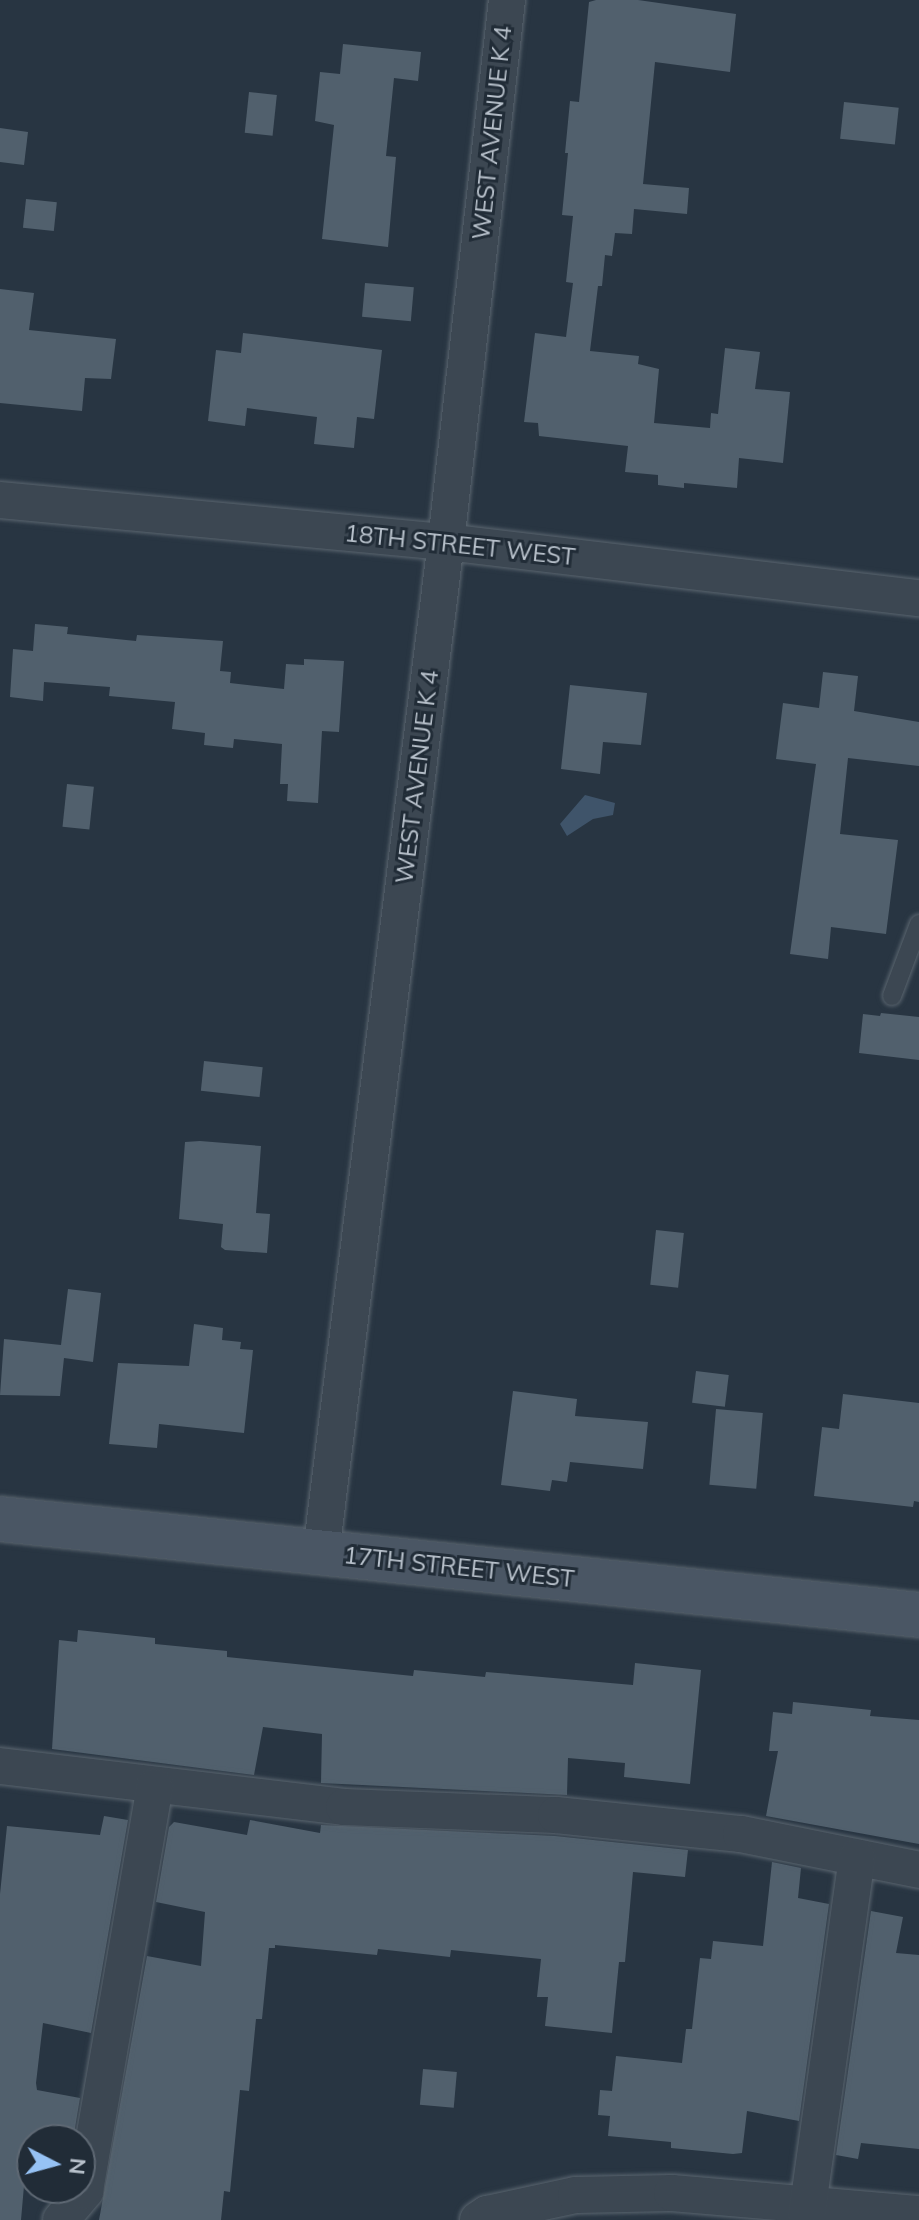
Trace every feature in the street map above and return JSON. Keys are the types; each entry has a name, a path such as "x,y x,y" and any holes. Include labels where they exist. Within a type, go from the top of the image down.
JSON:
{"street":[{"name":"WEST AVENUE K 4","path":"321,1553 446,542 507,0"},
{"name":"18TH STREET WEST","path":"0,500 446,542 919,598"},
{"name":"17TH STREET WEST","path":"0,1519 919,1615"},
{"path":"0,1766 155,1787 344,1807 556,1815 741,1834 919,1870"},
{"path":"61,2220 85,2191 155,1787"},
{"path":"807,2212 857,1858"},
{"path":"478,2220 487,2214 576,2195 672,2193 807,2212 919,2214"}],"lane":[{"path":"892,996 919,924"}],"water":[{"path":"585,795 615,803 613,815 593,819 567,836 560,824"}],"building":[{"path":"638,0 736,14 730,72 655,62 643,184 689,188 687,214 634,209 632,234 615,233 612,256 605,255 602,286 598,286 590,351 639,356 638,364 659,369 654,423 710,428 711,413 718,414 725,348 760,352 755,389 790,392 783,463 739,458 737,488 684,483 684,488 658,485 658,475 625,472 628,446 539,436 538,423 524,422 535,333 566,337 573,283 566,282 573,216 562,215 568,153 565,153 570,101 579,102 589,2"},
{"path":"343,44 421,52 418,81 394,78 386,156 396,157 388,247 322,239 334,125 315,121 320,72 340,74"},
{"path":"249,92 277,95 273,136 245,133"},
{"path":"844,102 899,108 895,145 840,139"},
{"path":"0,128 28,132 24,165 0,162"},
{"path":"26,199 57,202 54,231 23,228"},
{"path":"365,283 414,287 411,321 362,317"},
{"path":"0,289 34,293 29,330 116,339 111,379 85,378 82,411 0,403"},
{"path":"243,333 382,350 374,419 357,417 354,448 314,444 317,417 247,408 245,426 208,421 216,350 241,353"},
{"path":"35,624 68,627 67,634 136,641 137,635 223,641 220,671 231,672 230,683 284,689 286,664 304,665 304,659 344,661 339,732 322,731 318,803 287,801 288,784 280,784 282,744 234,739 233,748 204,745 205,733 172,729 175,702 109,696 110,687 44,682 43,701 10,697 13,649 33,651"},
{"path":"823,672 858,676 854,711 919,722 919,766 848,758 840,834 898,840 886,934 831,927 828,959 790,954 816,764 776,759 783,703 819,708"},
{"path":"570,685 647,693 641,745 603,742 600,774 561,769"},
{"path":"67,784 94,787 89,830 63,827"},
{"path":"881,1013 919,1017 919,1060 859,1053 863,1014 880,1016"},
{"path":"204,1061 263,1067 260,1097 201,1091"},
{"path":"185,1142 261,1146 256,1213 270,1214 267,1253 225,1250 221,1247 223,1224 179,1219"},
{"path":"656,1230 684,1233 678,1288 650,1285"},
{"path":"68,1289 101,1293 93,1362 64,1358 60,1396 0,1395 4,1339 61,1345"},
{"path":"194,1324 223,1328 222,1340 241,1342 240,1349 253,1350 244,1433 159,1424 157,1448 109,1444 118,1363 189,1366"},
{"path":"696,1371 729,1375 725,1407 692,1403"},
{"path":"513,1391 577,1399 575,1416 648,1422 643,1469 570,1462 567,1482 552,1480 550,1491 501,1485"},
{"path":"843,1394 919,1403 919,1502 914,1501 913,1507 814,1496 822,1427 839,1429"},
{"path":"716,1409 763,1413 756,1489 709,1485"},
{"path":"78,1630 155,1638 155,1644 227,1651 227,1657 413,1676 414,1670 485,1677 486,1672 633,1685 635,1663 701,1670 690,1784 624,1777 625,1763 568,1758 567,1795 321,1783 322,1734 263,1727 254,1775 52,1749 59,1640 77,1642"},
{"path":"793,1702 871,1710 870,1716 919,1720 919,1844 766,1816 778,1751 769,1751 773,1712 792,1714"},
{"path":"104,1816 128,1820 91,2033 43,2023 36,2083 37,2090 80,2098 76,2124 16,2124 16,2204 22,2204 21,2220 0,2220 0,1894 7,1826 100,1835"},
{"path":"250,1820 320,1833 321,1825 555,1836 688,1850 685,1877 633,1872 625,1962 619,1962 612,2033 545,2026 548,1997 537,1997 541,1959 451,1950 450,1957 378,1949 377,1955 275,1945 275,1948 269,1948 262,2019 256,2019 249,2091 240,2090 230,2192 224,2191 221,2220 99,2220 147,1956 201,1966 205,1912 156,1902 169,1827 174,1822 247,1835"},
{"path":"772,1862 801,1868 798,1898 829,1904 799,2121 747,2111 742,2153 733,2154 671,2148 671,2142 608,2136 610,2116 598,2115 600,2090 612,2091 616,2056 682,2063 686,2029 692,2029 700,1958 711,1959 713,1941 763,1946"},
{"path":"871,1911 903,1917 896,1953 919,1955 919,2149 861,2143 858,2159 836,2155"},
{"path":"423,2069 457,2072 454,2108 420,2105"}]}
